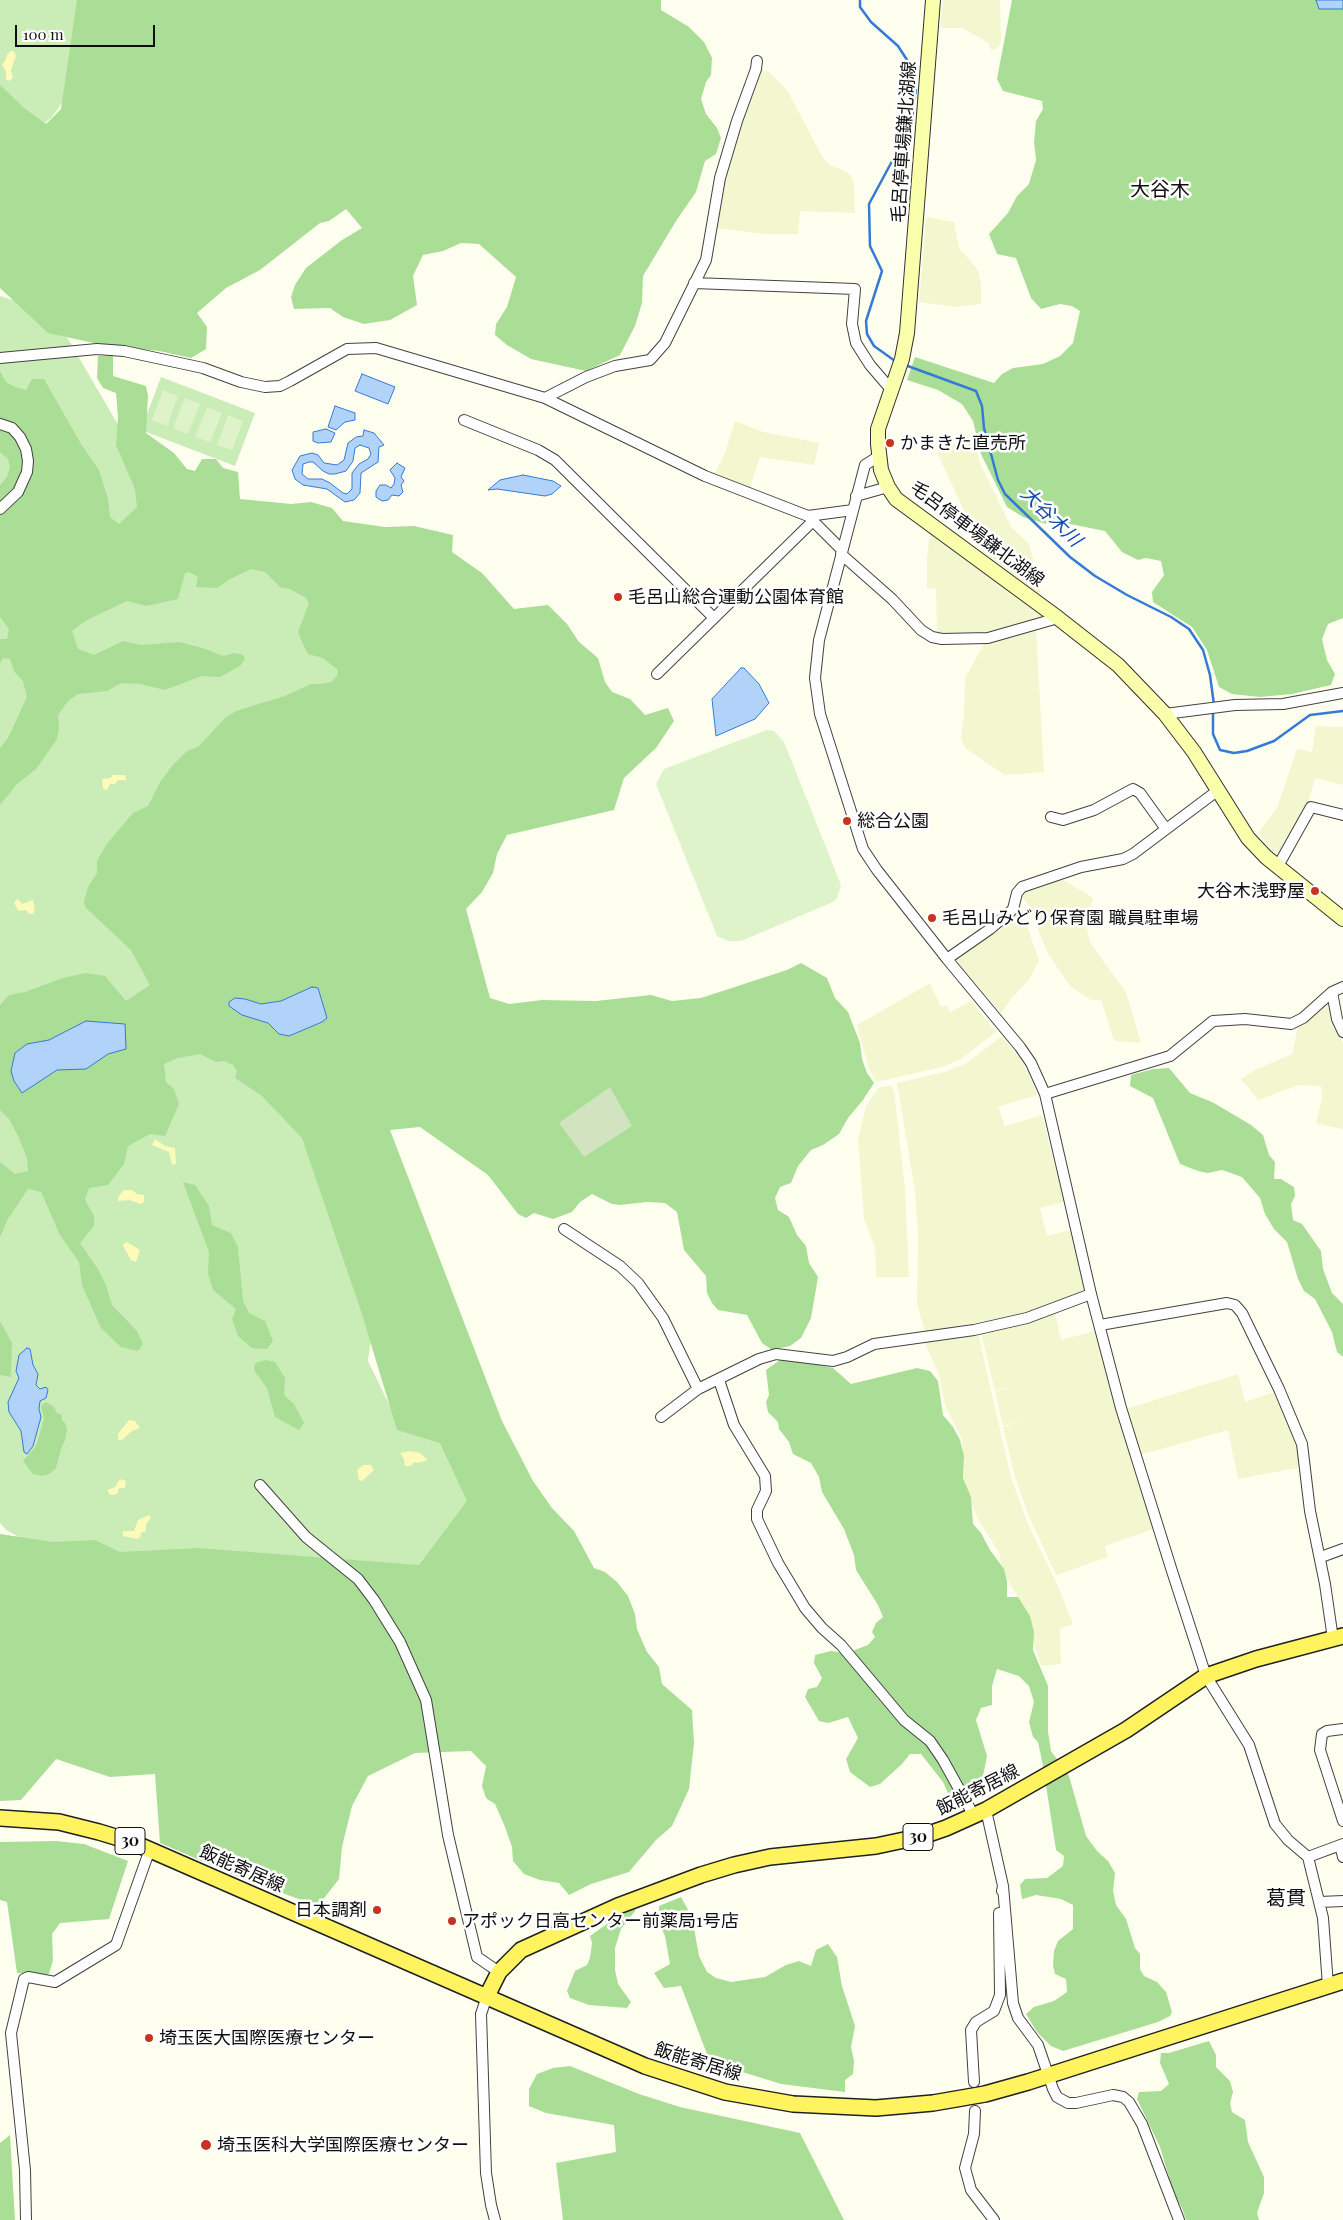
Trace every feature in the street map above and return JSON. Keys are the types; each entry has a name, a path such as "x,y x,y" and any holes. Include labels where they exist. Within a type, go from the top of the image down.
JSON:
{"main road":[{"name":"毛呂停車場鎌北湖線","path":"933,0 909,315 900,364 878,429 881,470 888,486 901,502 1118,664 1165,714 1194,752 1248,838 1278,866 1343,919"},
{"name":"飯能寄居線","path":"488,1996 499,1972 521,1950 618,1906 701,1874 770,1857 876,1846 906,1840 946,1828 980,1813 1126,1730 1206,1676 1338,1637"},
{"name":"飯能寄居線","path":"0,1818 43,1820 114,1836 150,1849 668,2074 725,2092 793,2104 866,2108 933,2103 985,2094 1048,2076 1343,1981"}],"street":[{"path":"545,398 586,377 615,366 650,360 665,344 706,260 720,178 757,61"},
{"path":"694,284 855,289 852,324 856,343 870,365 888,386 892,388"},
{"path":"0,358 97,349 124,351 203,368 241,382 266,387 280,386 347,349 366,347 406,355 545,398 705,476 811,518 841,552 892,599 921,630 932,637 942,639 988,638 1058,618"},
{"path":"464,420 538,450 555,460 714,618"},
{"path":"0,424 12,428 20,437 26,449 28,461 27,472 18,492 0,509"},
{"path":"879,456 865,466 820,634 815,678 820,714 863,849 877,870 947,959 1020,1047 1031,1063 1045,1094 1091,1294 1121,1408 1206,1676 1249,1746 1275,1824 1288,1840 1308,1857 1320,1902 1326,1943 1328,1986"},
{"path":"856,496 888,486"},
{"path":"657,674 811,518 852,510"},
{"path":"1165,714 1220,707 1283,704 1343,694"},
{"path":"1051,817 1055,820 1063,820 1094,810 1133,789 1140,793 1166,829"},
{"path":"947,959 990,929 1009,913 1013,909 1017,893 1022,887 1081,867 1123,859 1133,854 1218,791"},
{"path":"1278,866 1311,807 1343,815"},
{"path":"1045,1094 1170,1056 1213,1021 1245,1019 1291,1024 1303,1018 1332,992 1343,987"},
{"path":"1332,992 1337,1019 1343,1032"},
{"path":"564,1229 620,1266 638,1283 663,1318 698,1389"},
{"path":"661,1417 698,1389 759,1359 776,1354 833,1361 847,1357 874,1344 974,1330 1027,1318 1091,1294"},
{"path":"1100,1325 1218,1305 1235,1305 1247,1322 1279,1389 1302,1444 1310,1511 1338,1637"},
{"path":"719,1380 734,1425 765,1476 766,1491 757,1510 757,1518 778,1563 806,1608 822,1628 864,1672 904,1720 930,1741 980,1813 1004,1886 1013,2003 1018,2018 1038,2046 1057,2097 1068,2103 1076,2104 1113,2095 1123,2096 1129,2102 1142,2124 1180,2220"},
{"path":"260,1485 306,1537 358,1580 374,1600 400,1642 426,1700 448,1835 477,1957 499,1972"},
{"path":"1320,1557 1343,1549"},
{"path":"1343,1728 1327,1731 1322,1734 1320,1750 1343,1821"},
{"path":"1308,1857 1341,1844 1343,1856"},
{"path":"26,2220 24,2170 11,2033 24,1979 28,1977 55,1982 116,1945 150,1849"},
{"path":"974,2082 971,2030 976,2022 994,2011 1000,1995 999,1907 1004,1886"},
{"path":"1320,1902 1343,1901"},
{"path":"488,1996 481,2014 486,2173 495,2220"},
{"path":"975,2111 974,2134 965,2168 971,2190 994,2220"}],"green space":[{"path":"0,0 134,0 52,117 0,161"},
{"path":"77,0 661,0 661,10 689,27 704,42 712,58 711,75 706,82 701,99 706,114 717,128 721,138 716,154 705,161 696,192 643,276 642,303 635,326 620,355 586,371 531,359 507,345 495,335 496,324 507,307 516,277 479,244 461,243 443,251 423,255 413,276 417,305 390,320 364,324 343,317 330,308 294,309 291,297 295,285 306,268 342,240 362,228 346,209 329,221 320,223 260,270 226,288 197,313 207,327 206,349 191,358 159,351 103,345 48,333 0,288 0,85 24,108 46,124 61,109"},
{"path":"943,0 1000,0 1000,46 994,50 990,49 989,43 962,28 940,28"},
{"path":"1012,0 1343,0 1343,618 1328,624 1322,639 1327,660 1335,674 1331,685 1292,694 1260,697 1232,694 1219,687 1207,650 1192,627 1153,602 1152,592 1164,575 1161,561 1146,558 1138,560 1122,552 1105,531 1065,523 1046,524 1023,517 1007,507 981,454 973,421 962,404 938,390 907,380 915,357 994,383 1002,374 1013,368 1043,364 1060,356 1073,343 1080,311 1072,306 1060,304 1041,309 1031,298 1016,258 997,254 989,234 1008,213 1017,196 1029,184 1036,160 1034,142 1036,121 1043,109 1042,101 1003,91 997,79"},
{"path":"761,69 770,73 787,90 823,158 830,165 851,176 854,183 855,213 800,211 798,234 765,234 716,228 724,177 737,132"},
{"path":"926,217 954,222 959,248 978,270 981,284 981,304 956,307 919,302"},
{"path":"0,296 53,313 178,528 393,570 376,706 199,746 187,751 250,1037 379,1276 368,1361 397,1421 451,1403 499,1499 417,1578 95,1551 19,1537 6,1530 0,1523"},
{"path":"113,355 113,376 146,386 148,396 146,433 174,453 187,469 195,471 202,459 216,459 223,468 238,472 240,499 291,504 311,502 332,508 343,521 385,527 414,526 453,535 452,552 482,573 514,609 548,605 567,624 579,642 598,658 605,682 612,692 630,699 645,715 668,708 674,721 656,748 624,778 614,810 507,835 497,854 493,873 482,892 466,909 490,998 509,1004 542,1000 596,1001 651,995 672,1001 701,998 787,970 801,963 827,978 835,998 848,1012 860,1043 862,1059 867,1073 874,1083 848,1118 839,1134 823,1145 811,1150 798,1166 791,1183 780,1187 775,1198 778,1210 789,1217 797,1235 806,1246 809,1263 818,1277 811,1318 801,1338 790,1346 772,1350 762,1343 747,1315 718,1310 712,1303 707,1293 706,1276 684,1250 677,1212 665,1203 647,1202 620,1205 612,1204 592,1194 580,1202 572,1212 553,1219 534,1213 526,1218 518,1214 488,1175 420,1127 390,1130 502,1421 533,1481 552,1508 574,1531 594,1568 605,1572 617,1582 628,1596 635,1614 637,1629 647,1652 659,1667 662,1684 692,1710 694,1743 689,1789 672,1826 656,1840 629,1872 591,1884 569,1895 559,1883 540,1880 524,1874 513,1861 512,1847 505,1827 495,1804 486,1798 482,1786 486,1766 471,1751 415,1753 368,1776 352,1806 342,1847 339,1879 318,1906 241,1878 160,1843 155,1774 110,1777 56,1759 21,1800 0,1801 0,1534 53,1542 95,1540 120,1552 198,1548 419,1565 467,1501 440,1443 397,1430 361,1311 302,1138 262,1096 235,1078 237,1071 233,1065 224,1061 216,1062 200,1054 178,1058 164,1064 166,1082 174,1089 179,1104 165,1136 150,1134 128,1146 124,1164 108,1185 89,1188 85,1200 94,1216 94,1226 80,1243 98,1269 106,1285 112,1305 137,1331 143,1344 138,1351 121,1347 101,1328 82,1285 79,1262 60,1235 41,1192 28,1189 8,1219 0,1237 0,1162 15,1174 28,1171 27,1158 18,1136 9,1119 0,1110 0,1005 9,995 25,992 63,978 86,973 105,976 126,1001 150,985 131,950 85,907 84,901 88,887 97,873 97,861 107,844 133,813 148,806 160,782 172,766 187,751 199,746 224,719 236,711 285,696 311,684 331,682 337,676 338,670 323,658 308,654 302,642 298,632 309,603 306,598 290,589 280,587 265,572 251,569 230,579 217,588 196,587 198,577 189,572 185,573 178,599 146,606 127,601 87,620 72,631 78,649 94,655 123,641 141,645 179,642 203,648 223,656 234,653 243,655 245,659 240,666 220,677 202,676 165,690 140,684 121,683 107,691 78,694 68,701 58,715 59,728 57,739 36,769 17,784 0,805 0,748 8,738 27,697 23,681 14,671 10,659 3,658 0,663 0,639 7,639 9,629 0,617 0,485 7,477 10,467 8,459 0,452 0,371 6,382 26,390 32,379 44,379 81,444 99,470 108,499 110,517 119,524 137,507 135,489 116,445 118,417 116,393 103,388 97,378 98,356"},
{"path":"161,377 255,413 235,466 141,430"},
{"path":"163,390 178,396 167,426 152,420"},
{"path":"185,398 200,404 188,434 173,428"},
{"path":"207,407 222,413 210,442 195,437"},
{"path":"228,415 243,421 232,450 217,445"},
{"path":"735,421 760,431 819,443 814,465 760,457 750,488 715,473 725,453"},
{"path":"972,436 980,463 1011,527 1029,544 1041,590 1039,594 983,552 937,452"},
{"path":"930,533 1047,617 987,634 937,635 936,589 927,588 927,558"},
{"path":"1036,629 1044,772 1005,775 965,748 961,738 965,678 985,642"},
{"path":"1316,726 1343,727 1343,785 1315,778 1308,803 1281,854 1276,854 1258,833 1277,808 1297,749 1312,752"},
{"path":"767,730 774,731 784,742 841,885 837,898 833,902 741,941 728,941 717,936 656,784 664,769"},
{"path":"1062,879 1093,898 1088,915 1087,929 1090,943 1126,992 1141,1043 1116,1041 1113,1038 1101,1000 1091,1000 1071,987 1048,954 1027,903 1021,895 1025,889"},
{"path":"1020,907 1039,960 1029,980 1010,1000 1001,1013 957,961 958,956 993,934"},
{"path":"930,983 941,1007 947,1005 950,1012 971,1001 996,1032 961,1059 942,1067 876,1082 868,1066 857,1025"},
{"path":"1328,1001 1331,1004 1333,1027 1343,1043 1343,1129 1316,1124 1322,1098 1321,1086 1299,1085 1258,1100 1241,1079 1257,1069 1292,1054 1298,1027"},
{"path":"1002,1036 1020,1059 1031,1078 1037,1095 998,1107 1005,1126 1042,1115 1064,1202 1040,1208 1047,1236 1070,1230 1086,1292 1029,1313 925,1332 917,1304 918,1236 915,1191 897,1083 944,1072 967,1063"},
{"path":"1169,1068 1190,1093 1214,1103 1251,1125 1263,1135 1269,1155 1275,1162 1274,1179 1281,1179 1294,1187 1295,1196 1291,1204 1293,1220 1302,1224 1321,1251 1323,1269 1332,1293 1343,1304 1343,1357 1337,1352 1332,1332 1315,1299 1304,1291 1298,1279 1287,1242 1274,1229 1265,1214 1260,1198 1242,1177 1222,1170 1208,1173 1198,1171 1180,1164 1153,1098 1130,1086 1131,1075 1153,1069"},
{"path":"890,1085 894,1091 905,1188 909,1277 876,1277 875,1247 864,1219 858,1140 866,1106 878,1088"},
{"path":"610,1087 632,1126 584,1157 559,1123"},
{"path":"183,1182 195,1185 209,1206 212,1225 231,1233 238,1247 243,1301 249,1313 265,1321 273,1341 267,1349 252,1348 238,1336 232,1319 236,1309 213,1290 208,1273 209,1252"},
{"path":"1055,1313 1061,1340 1095,1331 1132,1464 1153,1529 1105,1546 1108,1557 1056,1575 1028,1514 1015,1477 1003,1427 1029,1419 1003,1426 995,1392 1015,1386 995,1391 981,1333"},
{"path":"0,1321 12,1343 11,1377 0,1375"},
{"path":"978,1333 1011,1478 1028,1524 1058,1586 1073,1624 1060,1629 1061,1664 1041,1666 1022,1605 1001,1568 1000,1554 978,1519 969,1498 964,1477 962,1439 945,1405 939,1375 924,1341"},
{"path":"792,1359 833,1368 851,1384 917,1368 930,1371 938,1381 943,1415 953,1427 960,1440 964,1456 963,1478 971,1497 973,1524 1004,1569 1007,1581 1007,1597 1018,1597 1030,1616 1034,1632 1033,1650 1048,1686 1048,1732 1051,1751 1069,1776 1086,1836 1097,1851 1108,1861 1115,1873 1113,1891 1116,1905 1126,1919 1135,1948 1140,1954 1140,1969 1144,1976 1157,1982 1166,1992 1172,2012 1170,2016 1158,2022 1063,2051 1051,2046 1037,2032 1026,2014 1034,2007 1054,2001 1067,1992 1066,1979 1055,1974 1053,1966 1054,1951 1058,1941 1073,1929 1073,1905 1061,1899 1036,1895 1022,1899 1020,1885 1025,1879 1047,1878 1063,1866 1064,1856 1056,1850 1038,1742 1033,1737 1029,1722 1034,1702 1029,1686 1019,1676 997,1669 992,1686 992,1705 981,1708 976,1720 987,1756 980,1791 968,1797 951,1800 943,1782 921,1754 910,1754 880,1784 870,1787 850,1772 846,1759 858,1738 848,1717 828,1723 819,1721 805,1697 808,1689 817,1687 822,1678 814,1663 815,1655 831,1651 847,1653 868,1645 875,1637 872,1632 876,1623 883,1617 878,1605 856,1570 854,1555 844,1529 822,1492 819,1477 811,1463 793,1454 789,1442 779,1429 778,1422 768,1412 766,1402 769,1395 766,1370 780,1360"},
{"path":"266,1360 275,1362 285,1378 284,1395 294,1404 304,1423 299,1430 275,1417 267,1388 254,1370 255,1363"},
{"path":"1238,1374 1245,1402 1275,1392 1294,1430 1302,1467 1238,1479 1228,1430 1140,1455 1126,1409"},
{"path":"46,1402 53,1406 57,1413 62,1415 62,1420 67,1429 56,1468 49,1474 42,1476 33,1474 23,1461 36,1446 44,1419 41,1406"},
{"path":"56,1841 84,1844 128,1861 109,1919 60,1923 52,1934 53,1960 49,1974 40,1976 17,1973 7,1902 0,1900 0,1842"},
{"path":"681,1897 692,1917 699,1956 707,1972 716,1978 731,1982 765,1977 786,1965 799,1961 811,1966 816,1950 828,1944 837,1957 842,1986 855,2026 851,2047 854,2061 853,2074 845,2080 845,2092 781,2084 710,2062 681,1986 664,1988 654,1973 670,1964 665,1936 659,1922 659,1906"},
{"path":"636,1907 621,1929 615,1948 615,1970 618,1984 631,2002 627,2008 589,2005 570,1998 567,1991 575,1971 587,1965 590,1958 592,1943 590,1936 621,1914"},
{"path":"1209,2041 1216,2055 1216,2067 1230,2081 1233,2092 1230,2103 1232,2112 1245,2120 1248,2142 1264,2177 1264,2193 1257,2213 1259,2220 1186,2220 1174,2194 1160,2147 1137,2099 1139,2092 1161,2091 1169,2084 1160,2063 1161,2053 1169,2053"},
{"path":"570,2066 639,2094 680,2107 800,2133 844,2220 563,2220 556,2163 616,2152 614,2125 546,2113 529,2106 529,2089 537,2074 553,2068"},
{"path":"10,2135 15,2220 0,2220 0,2143"}],"sand":[{"path":"14,51 16,56 11,70 13,78 9,81 6,79 6,72 2,65 7,54"},
{"path":"113,775 125,775 126,780 118,780 115,784 110,784 107,790 103,789 102,779 110,778"},
{"path":"18,899 22,904 33,900 35,910 33,914 29,914 26,910 18,911 14,902"},
{"path":"155,1139 165,1146 175,1148 176,1164 172,1165 169,1152 152,1145"},
{"path":"124,1190 132,1190 137,1194 144,1195 144,1202 140,1204 129,1200 118,1201 118,1197"},
{"path":"127,1242 140,1250 136,1262 131,1260 123,1246"},
{"path":"129,1420 135,1421 140,1428 132,1431 122,1440 118,1440 118,1434"},
{"path":"409,1451 420,1453 428,1460 418,1463 414,1462 411,1466 405,1466 404,1459 400,1453"},
{"path":"363,1465 371,1465 374,1470 362,1481 359,1480 357,1470"},
{"path":"120,1479 126,1481 125,1488 119,1488 117,1494 110,1495 107,1490 115,1487"},
{"path":"149,1515 151,1518 146,1524 146,1531 141,1533 140,1537 137,1539 123,1536 123,1531 134,1531 138,1520"}],"water":[{"path":"1316,0 1343,0 1343,9 1319,9"},
{"path":"362,374 395,387 388,404 355,391"},
{"path":"335,406 355,413 355,420 345,422 336,430 328,427"},
{"path":"326,429 335,433 331,442 318,443 313,441 313,432"},
{"path":"364,430 374,433 384,445 379,447 378,462 361,473 360,493 354,500 345,502 327,489 303,485 295,479 292,470 300,456 312,453 318,455 324,463 337,465 344,460 348,443 356,437 363,436","holes":["360,445 369,448 371,454 368,459 359,464 352,473 352,489 347,494 322,479 308,479 302,474 303,464 309,462 313,462 329,474 346,471 353,461 355,448"]},
{"path":"397,463 405,468 401,477 404,481 401,485 403,492 399,496 392,495 388,500 382,501 376,497 376,491 380,485 386,485 391,488 394,484 395,478 390,470"},
{"path":"523,475 553,481 561,486 552,494 545,496 497,489 488,490 500,480"},
{"path":"741,668 744,668 759,684 769,703 755,719 716,736 712,699"},
{"path":"312,987 318,988 327,1018 289,1036 279,1034 268,1023 242,1015 229,1006 229,1002 235,998 261,1004 281,1001"},
{"path":"86,1021 125,1024 126,1049 108,1054 86,1069 57,1070 22,1093 14,1081 11,1071 15,1053 27,1044 49,1040"},
{"path":"27,1348 30,1349 33,1365 38,1374 36,1385 40,1389 46,1387 48,1390 46,1398 40,1401 41,1417 33,1446 27,1454 24,1452 21,1431 9,1412 8,1402 19,1378 16,1371 19,1355"}],"waterway":[{"name":"大谷木川","path":"860,0 860,7 871,22 898,46 909,63 916,89 911,126 869,204 870,246 882,271 866,321 867,334 874,346 895,361"},
{"name":"大谷木川","path":"905,365 976,391 982,406 984,428 998,480 1005,494 1070,557 1095,576 1127,595 1171,617 1189,629 1203,650 1210,675 1214,705"},
{"name":"大谷木川","path":"1213,711 1213,734 1220,750 1234,753 1247,751 1274,741 1310,715 1343,711"}],"place":[{"name":"かまきた直売所","path":"890,443"},
{"name":"毛呂山総合運動公園体育館","path":"618,597"},
{"name":"総合公園","path":"847,821"},
{"name":"大谷木浅野屋","path":"1315,891"},
{"name":"毛呂山みどり保育園 職員駐車場","path":"932,918"},
{"name":"日本調剤","path":"377,1910"},
{"name":"アポック日高センター前薬局1号店","path":"452,1921"},
{"name":"埼玉医大国際医療センター","path":"149,2038"},
{"name":"埼玉医科大学国際医療センター","path":"206,2145"}],"district":[{"name":"大谷木","path":"1160,190"},
{"name":"葛貫","path":"1286,1899"}]}
